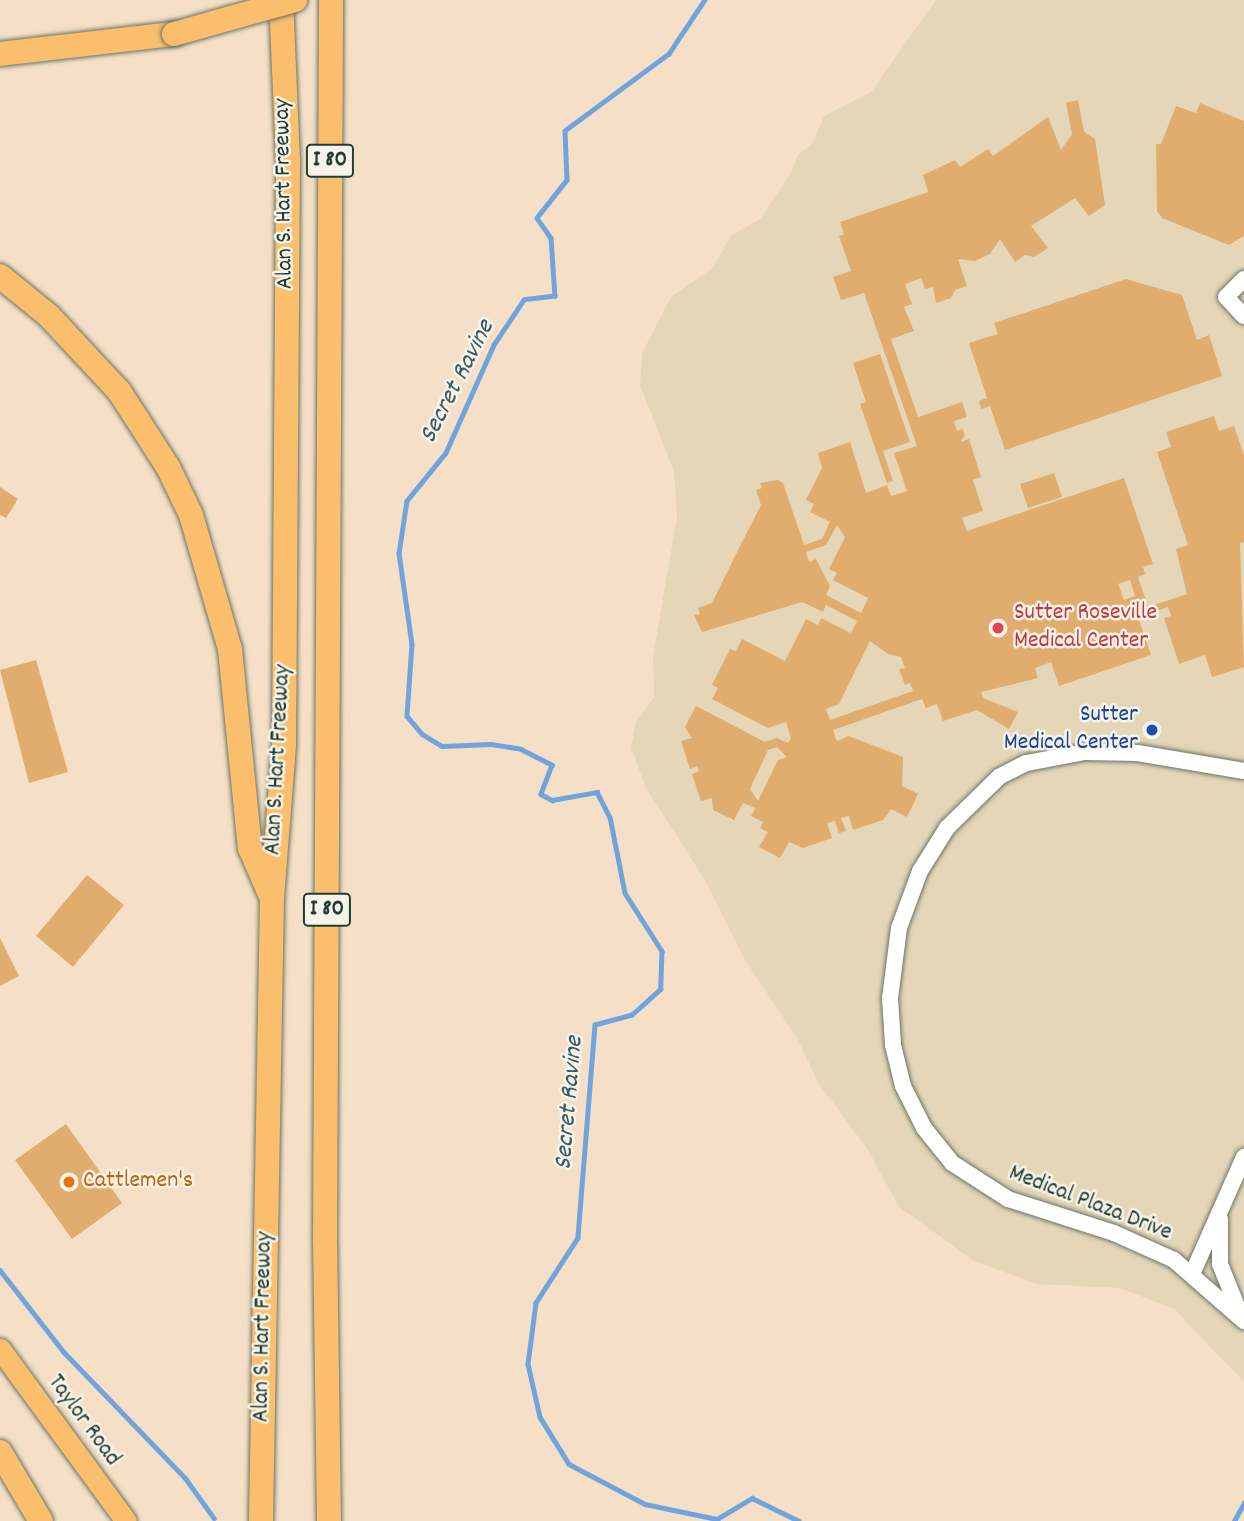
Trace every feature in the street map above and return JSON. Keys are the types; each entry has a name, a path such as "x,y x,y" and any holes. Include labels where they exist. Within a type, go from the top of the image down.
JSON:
{"highway":[{"name":"Alan S. Hart Freeway","path":"261,1521 272,898 284,730 288,159 281,0"},
{"path":"0,54 174,34 295,0"},
{"name":"Alan S. Hart Freeway","path":"328,1521 325,1242 333,8"},
{"path":"0,276 58,325 119,391 168,467 191,515 230,649 250,848 272,898"},
{"path":"0,1452 41,1521"}],"main road":[{"name":"Taylor Road","path":"0,1349 126,1521"}],"street":[{"path":"1244,279 1226,297 1244,316"},
{"name":"Medical Plaza Drive","path":"1244,771 1114,752 1054,756 1015,768 970,802 924,863 906,906 892,964 890,1021 903,1086 923,1128 952,1163 1008,1199 1114,1233 1193,1272 1244,1321"},
{"name":"Medical Plaza Drive","path":"1193,1272 1244,1157"},
{"path":"1222,1206 1220,1264 1244,1321"}],"shaded area":[{"path":"936,0 1244,0 1244,1382 1174,1309 1120,1288 1037,1284 974,1261 899,1207 868,1150 819,1084 797,1038 745,960 705,880 646,788 631,748 636,722 654,697 653,656 677,517 674,472 640,385 642,353 671,297 711,269 732,235 760,219 792,171 797,156 813,143 824,116 871,92"}],"building":[{"path":"1078,100 1084,132 1095,139 1105,205 1089,216 1075,198 1031,226 1048,248 1034,257 1025,255 1015,262 1000,239 990,254 975,261 958,259 967,286 955,290 951,298 936,303 933,287 925,289 921,278 905,284 912,304 904,307 914,331 891,339 918,417 962,402 967,417 954,421 957,431 963,429 965,436 960,442 969,439 981,477 973,480 983,511 962,518 967,531 1124,478 1153,564 1143,567 1145,574 1138,577 1148,607 1187,594 1176,549 1188,545 1157,452 1171,447 1166,432 1214,416 1219,431 1234,426 1244,455 1244,542 1240,543 1244,667 1212,677 1205,655 1179,664 1164,618 1171,616 1168,607 1138,617 1151,655 1059,686 1051,662 1035,668 1038,678 981,692 983,698 1018,712 1009,729 977,710 943,721 937,704 926,708 922,699 833,730 837,741 849,736 903,757 902,786 918,794 907,817 891,809 883,820 853,830 849,816 841,818 846,831 839,833 835,821 827,823 832,838 803,848 789,842 780,858 759,847 768,832 760,828 763,822 751,816 755,808 743,803 734,820 713,810 712,798 701,801 692,774 699,771 697,766 690,769 681,741 692,738 685,727 696,706 765,742 777,738 788,743 791,738 786,722 768,728 712,699 718,688 712,685 730,649 736,651 742,639 785,661 806,619 818,625 821,618 851,633 857,621 826,605 823,612 802,602 702,632 694,615 700,614 698,608 712,603 761,505 756,490 762,488 760,483 778,480 783,483 804,545 822,539 830,522 810,512 814,504 806,500 822,468 818,453 850,442 866,493 887,485 891,496 907,491 894,453 917,446 864,293 841,300 833,277 851,271 839,236 844,234 840,222 928,192 923,175 955,160 960,167 988,149 993,156 1048,117 1061,150 1072,134 1066,103","holes":["837,525 845,537 829,569 837,573 833,580 868,598 861,613 826,595 830,586 816,559 809,562 806,552 826,545","1130,580 1135,596 1124,600 1118,584","870,641 888,654 901,657 905,668 899,669 905,685 910,683 913,691 830,720 826,709 839,704","777,747 787,757 778,760 758,801 750,789 768,750"]},
{"path":"1200,103 1244,121 1244,236 1229,245 1162,218 1157,211 1156,144 1161,144 1176,106 1196,113"},
{"path":"1126,279 1182,295 1197,340 1209,335 1222,376 1005,450 990,406 981,409 979,401 987,398 969,343 998,334 994,323"},
{"path":"880,354 910,442 883,451 893,481 887,483 860,404 866,402 853,363"},
{"path":"1054,473 1062,497 1028,508 1020,484"},
{"path":"0,487 18,499 6,518 0,515"},
{"path":"36,660 68,772 29,783 0,670"},
{"path":"87,875 124,905 73,967 36,936"},
{"path":"0,938 19,976 0,986"},
{"name":"Cattlemen's","path":"66,1124 122,1203 72,1239 15,1160"}],"waterway":[{"name":"Secret Ravine","path":"705,0 669,54 565,131 567,180 537,218 551,238 555,296 524,300 494,345 446,453 407,501 399,553 412,644 407,716 422,734 442,746 491,744 521,749 552,765 541,794 552,800 597,792 610,817 625,893 662,951 661,989 632,1015 595,1025 578,1238 536,1303 528,1364 540,1417 569,1464 645,1504 717,1519 752,1498 799,1521"},
{"path":"0,1270 63,1351 186,1479 214,1518"},
{"path":"1234,1521 1244,1503"}],"place":[{"name":"Sutter Roseville Medical Center","path":"998,628"},
{"name":"Sutter Medical Center","path":"1152,730"},
{"name":"Cattlemen's","path":"69,1182"}]}
